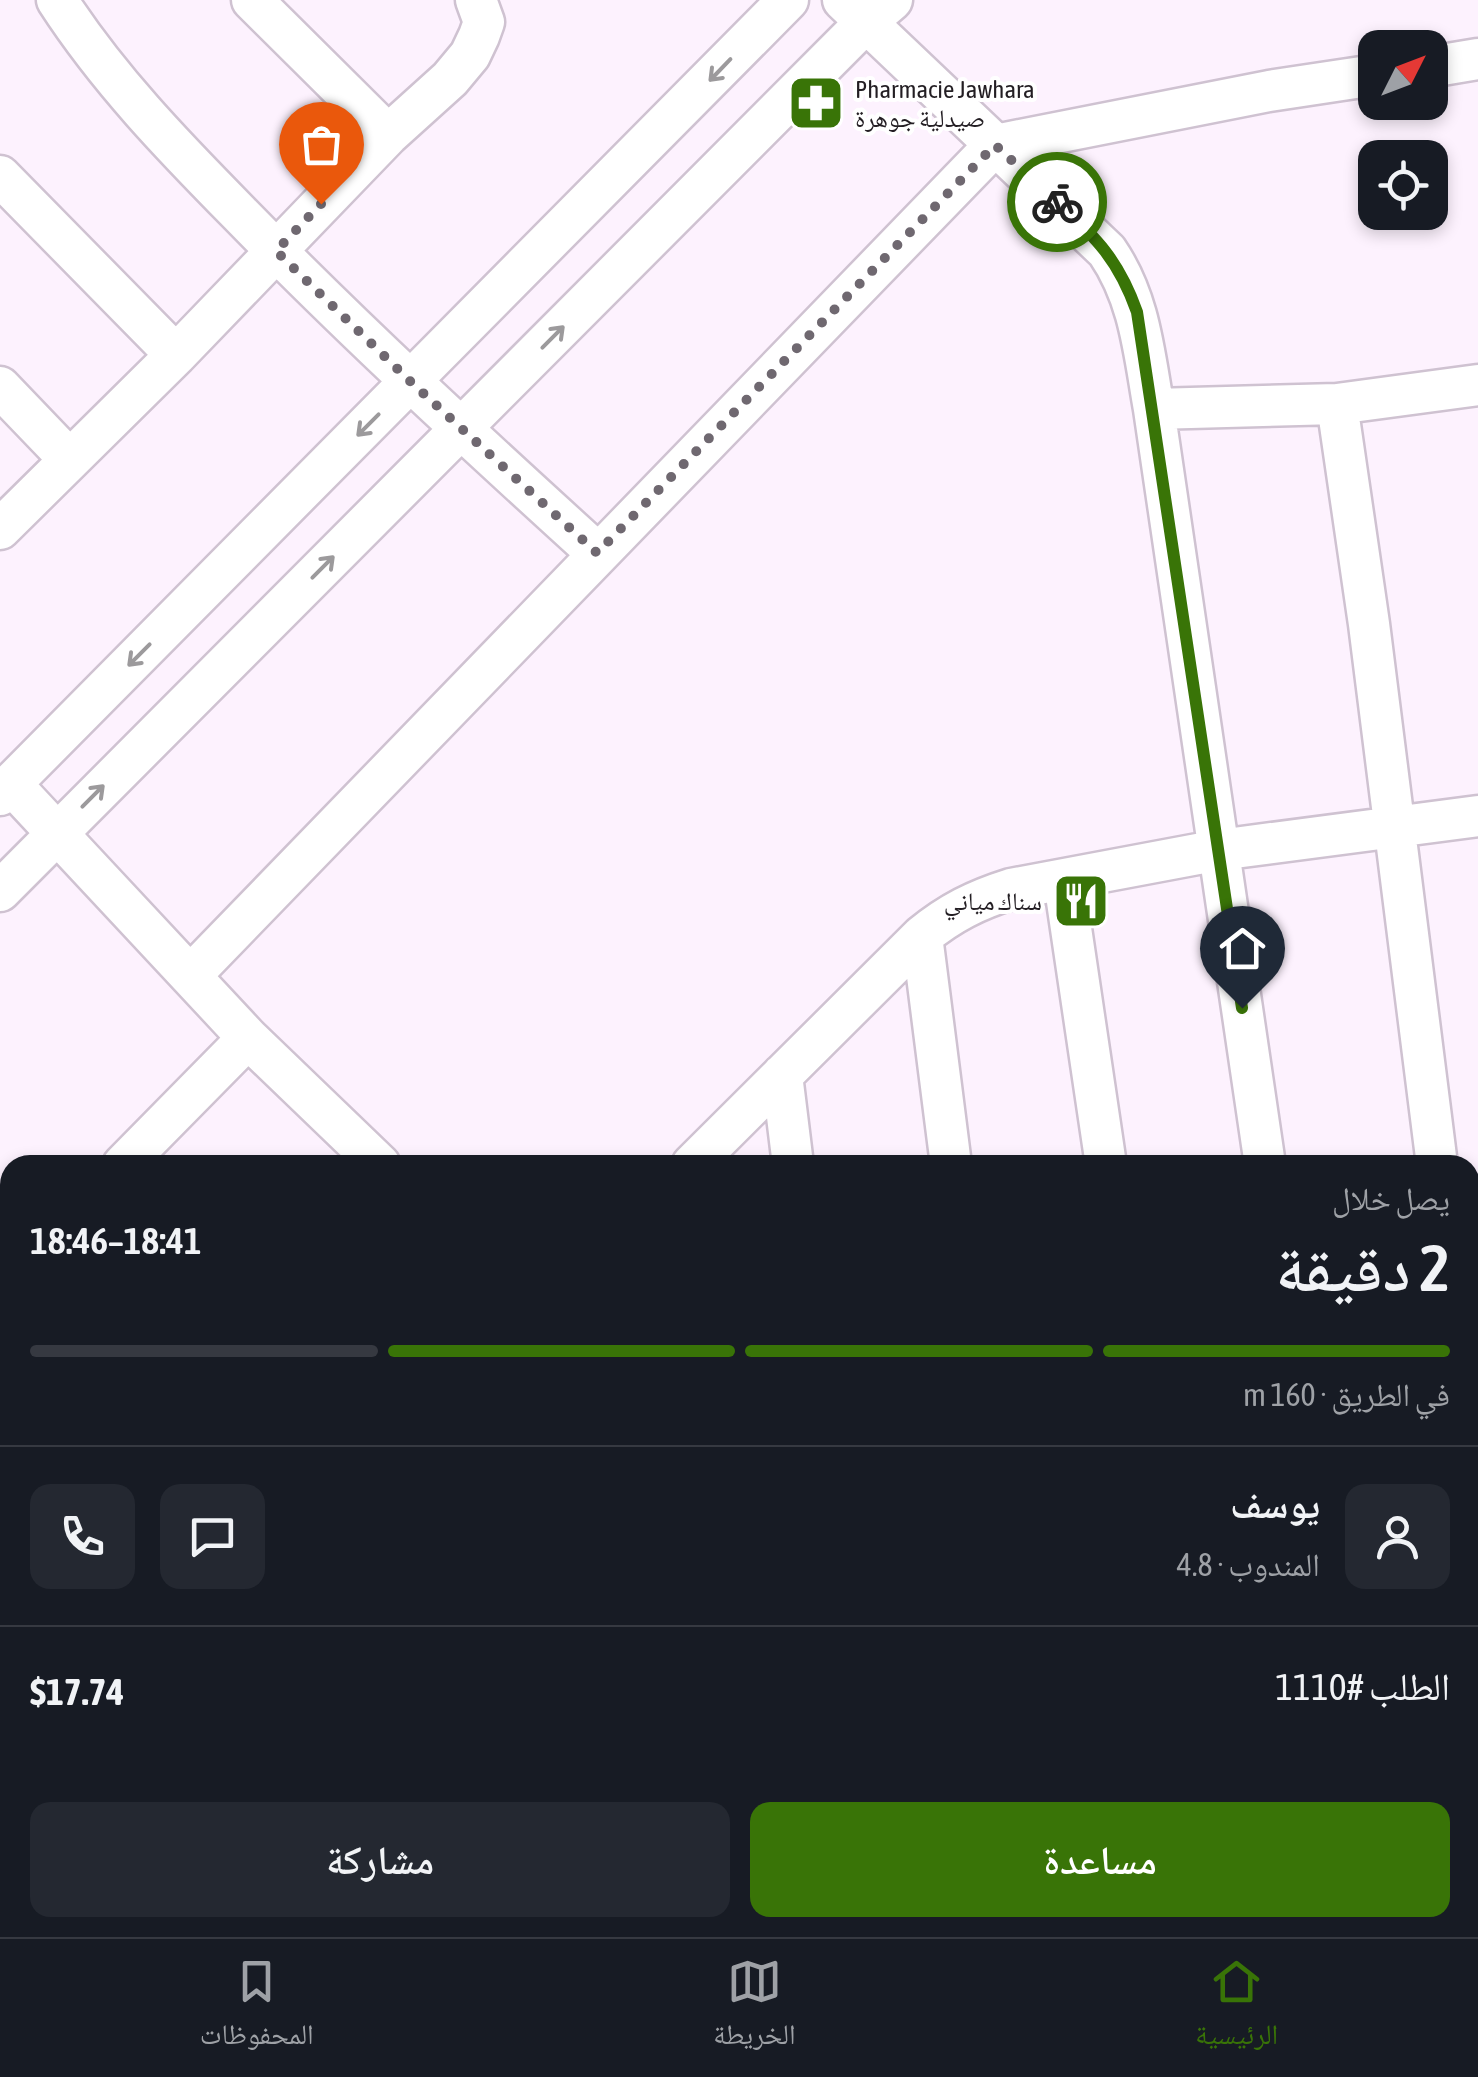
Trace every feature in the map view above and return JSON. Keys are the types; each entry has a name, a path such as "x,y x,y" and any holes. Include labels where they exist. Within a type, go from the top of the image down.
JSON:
{"street":[{"path":"57,0 83,40 154,126 276,251 597,553"},
{"path":"252,0 388,135"},
{"path":"0,529 176,356 388,135 450,79 470,55 484,22 476,0"},
{"path":"370,1155 248,1038 58,832 6,790 788,0"},
{"path":"0,891 462,429 867,8 995,145 1107,251 1124,276 1137,312 1263,1155"},
{"path":"1448,64 1478,60"},
{"path":"191,975 995,145 1358,78"},
{"path":"0,176 176,356"},
{"path":"1154,409 1337,404 1478,385"},
{"path":"0,387 69,459"},
{"path":"1337,404 1369,624 1436,1155"},
{"path":"702,1155 922,936 958,909 981,898 1219,850 1478,816"},
{"path":"1064,881 1105,1155"},
{"path":"922,936 950,1155"},
{"path":"149,1155 248,1038"},
{"path":"782,1075 792,1155"}],"way so far":[{"path":"321,204 276,251 597,553 995,145 1057,202"}],"place":[{"name":"Pharmacie Jawhara صيدلية جوهرة","path":"816,103"},
{"name":"سناك مياني","path":"1081,901"}],"route":[{"path":"1057,202 1107,251 1124,276 1137,312 1242,1008"}]}
